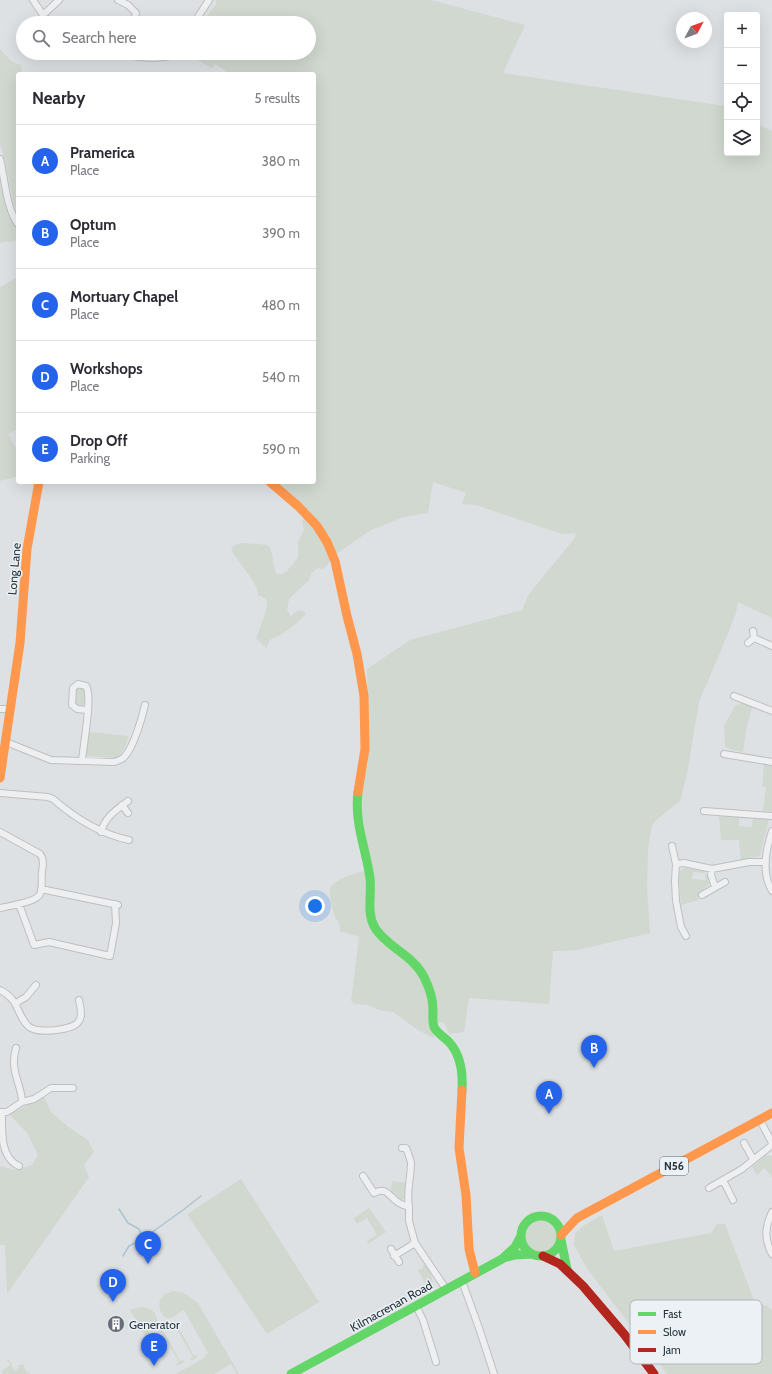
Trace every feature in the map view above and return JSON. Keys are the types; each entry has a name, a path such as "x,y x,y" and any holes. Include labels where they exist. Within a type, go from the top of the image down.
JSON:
{"street":[{"path":"33,0 43,15 59,0"},
{"path":"118,0 128,5 136,13 135,16"},
{"path":"199,16 209,0"},
{"path":"0,159 10,207 16,220"},
{"name":"Long Lane","path":"0,778 20,643 27,550 39,484"},
{"path":"272,484 317,526 329,545 334,560 347,618 359,661 364,694 364,758 357,794 357,812 370,879 371,919 382,938 411,959 424,976 430,987 432,997 434,1027 438,1033 449,1042 455,1051 462,1069 463,1077 459,1148 466,1195 466,1230 475,1273"},
{"path":"753,631 754,638"},
{"path":"748,643 754,638"},
{"path":"754,638 772,646"},
{"path":"734,696 772,711"},
{"path":"6,742 48,759 114,762 124,758 138,729 145,705"},
{"path":"0,709 10,709"},
{"path":"82,761 87,710"},
{"path":"724,754 772,762"},
{"path":"0,793 48,797 53,799 81,821 101,832 129,840"},
{"path":"101,832 107,819 128,801"},
{"path":"122,805 128,813"},
{"path":"704,811 772,816"},
{"path":"772,831 766,862 768,881 772,891"},
{"path":"0,832 34,851 42,857 43,862 40,894 36,898 20,904 0,908"},
{"path":"672,846 676,864 676,901 681,927 686,936"},
{"path":"676,864 684,863 712,869 750,862 766,862"},
{"path":"712,869 715,887"},
{"path":"702,895 725,882"},
{"path":"20,904 32,947 49,942 110,956 116,923 116,904 41,889"},
{"path":"16,1003 26,997 36,985"},
{"path":"0,990 16,1003 27,1025 34,1029 49,1030 67,1028 76,1025 79,1022 81,1014 79,1000"},
{"path":"16,1048 14,1061 15,1070 22,1094 22,1102"},
{"path":"19,1166 8,1159 4,1152 1,1112 7,1112 22,1102 34,1099 51,1088 73,1088"},
{"name":"N56","path":"543,1256 554,1252 559,1246 561,1238 571,1223 577,1218 772,1113"},
{"path":"709,1188 742,1169 772,1144 760,1120"},
{"path":"744,1143 753,1159"},
{"path":"402,1148 406,1148 411,1161 407,1200 409,1207 409,1221 415,1243 446,1289"},
{"path":"362,1176 374,1193 379,1190 385,1191 398,1203 409,1207"},
{"path":"723,1180 734,1200"},
{"path":"772,1212 766,1227 766,1235 767,1244 772,1254"},
{"name":"N56","path":"521,1236 524,1227 532,1219 540,1216 550,1218 577,1218"},
{"path":"550,1218 558,1225 567,1269"},
{"path":"521,1236 525,1247 532,1254 554,1260 567,1269 604,1309 630,1343"},
{"name":"Kilmacrenan Road","path":"502,1259 515,1247 521,1236"},
{"path":"394,1256 415,1243"},
{"path":"390,1249 399,1262"},
{"name":"Kilmacrenan Road","path":"291,1374 502,1259 515,1255 532,1254"},
{"path":"462,1281 494,1374"},
{"path":"416,1306 423,1320 436,1362"},
{"path":"646,1364 654,1374"}],"shaded area":[{"path":"216,0 431,0 525,25 503,73 724,106 724,156 760,156 760,125 772,131 772,618 738,602 736,613 699,702 687,774 680,801 656,820 652,826 648,849 647,888 650,933 578,950 553,951 549,1004 469,998 464,1032 449,1034 444,1022 437,1023 436,1034 433,1038 418,1030 393,1012 379,1010 368,1005 355,1004 351,1001 359,937 340,931 339,924 334,914 330,889 332,885 341,879 368,870 368,851 360,798 368,763 367,669 410,640 522,610 529,594 574,539 576,533 562,534 476,505 462,504 466,493 433,482 428,513 404,517 371,530 336,554 329,536 298,500 279,484 316,484 316,72 227,72 215,64 212,68 197,60 316,60 316,16 207,16 216,4"},
{"path":"0,49 12,61 21,65 22,72 16,72 16,210 0,145"},
{"path":"0,176 4,197 11,218 16,227 16,240 0,243"},
{"path":"16,278 16,430 8,434 16,448 16,477 0,481 0,287"},
{"path":"306,518 320,534 331,561 323,569 318,568 311,573 310,579 289,599 287,610 291,616 298,610 303,611 306,614 282,634 271,639 266,648 256,638 267,607 266,599 258,595 255,585 231,549 234,545 244,543 268,545 272,552 275,570 277,574 282,574 287,571 298,558 298,541 304,530 302,521"},
{"path":"81,687 85,692 85,700 82,706 77,707 73,695 75,690"},
{"path":"742,703 752,707 743,752 725,747 724,726 735,706"},
{"path":"89,732 129,736 123,751 115,758 87,756 85,752"},
{"path":"764,765 772,766 772,812 763,811 766,787 762,787"},
{"path":"719,816 750,816 750,819 739,818 739,826 752,827 753,817 769,819 760,856 741,860 739,840 721,840"},
{"path":"685,868 704,871 705,873 693,872 692,879 706,880 705,875 707,874 709,884 699,893 698,900 681,905 679,876 680,871"},
{"path":"44,1097 51,1112 70,1128 88,1140 94,1152 84,1165 89,1177 7,1294 5,1245 0,1245 0,1166 16,1170 32,1165 38,1155 27,1133 9,1114"},
{"path":"766,1155 772,1156 772,1177 764,1168 757,1175 752,1167"},
{"path":"241,1179 319,1302 267,1334 187,1214"},
{"path":"392,1181 406,1183 405,1198 402,1200 391,1190"},
{"path":"369,1208 386,1232 368,1244 367,1241 377,1235 367,1218 357,1224 354,1218"},
{"path":"602,1215 614,1251 711,1233 717,1224 725,1224 754,1300 630,1300 630,1325 586,1267 574,1245 575,1233 583,1226"},
{"path":"542,1220 554,1225 559,1237 554,1249 542,1254 530,1249 525,1237 530,1225"},
{"path":"426,1264 433,1282 428,1289 418,1270 423,1268 423,1265"},
{"path":"173,1291 187,1295 198,1303 239,1374 237,1374 231,1364 214,1374 176,1374 206,1357 205,1355 208,1353 184,1310 171,1318 166,1318 163,1316 159,1306 160,1299 165,1294"},
{"path":"762,1305 767,1306 772,1310 772,1374 667,1374 659,1364 762,1364"},
{"path":"140,1307 150,1309 157,1317 157,1324 149,1331 149,1337 147,1339 130,1310"},
{"path":"177,1321 180,1322 177,1325 194,1356 198,1354 193,1360 189,1359 193,1357 175,1326 171,1327 172,1324"},
{"path":"163,1328 166,1329 163,1331 180,1361 184,1360 183,1363 179,1365 175,1365 179,1362 161,1332 158,1334 159,1330"},
{"path":"9,1359 14,1371 19,1368 18,1366 23,1364 26,1371 31,1374 3,1374 1,1371 10,1365 7,1360"}],"waterway":[{"path":"123,1256 129,1246 151,1233 201,1196"},
{"path":"119,1209 128,1223 139,1229 142,1237"}],"traffic: fast":[{"path":"358,792 357,803 359,825 370,878 370,910 372,922 380,935 414,963 424,977 432,1001 434,1027 449,1042 459,1058 462,1077 462,1090"},
{"path":"537,1216 545,1216 552,1219 558,1225 561,1236 558,1247 552,1253 545,1256 537,1256 530,1253 524,1247 521,1240 521,1232 524,1225 530,1219 537,1216"},
{"path":"291,1374 502,1259 515,1247 521,1236"},
{"path":"561,1240 567,1269"},
{"path":"503,1258 515,1255 532,1254"}],"traffic: slow":[{"path":"0,778 20,643 27,549 39,484"},
{"path":"272,484 298,506 317,526 327,542 335,561 357,654 364,696 365,749 358,792"},
{"path":"462,1090 459,1148 466,1195 469,1249 475,1273"},
{"path":"561,1235 577,1218 772,1113"}],"traffic: jam":[{"path":"543,1256 560,1264 583,1286 630,1342"},
{"path":"646,1364 654,1374"}],"place":[{"name":"Optum","path":"594,1068"},
{"name":"Pramerica","path":"549,1114"},
{"name":"Mortuary Chapel","path":"148,1264"},
{"name":"Workshops","path":"113,1302"},
{"name":"Generator","path":"116,1324"},
{"name":"Drop Off","path":"154,1366"}]}
